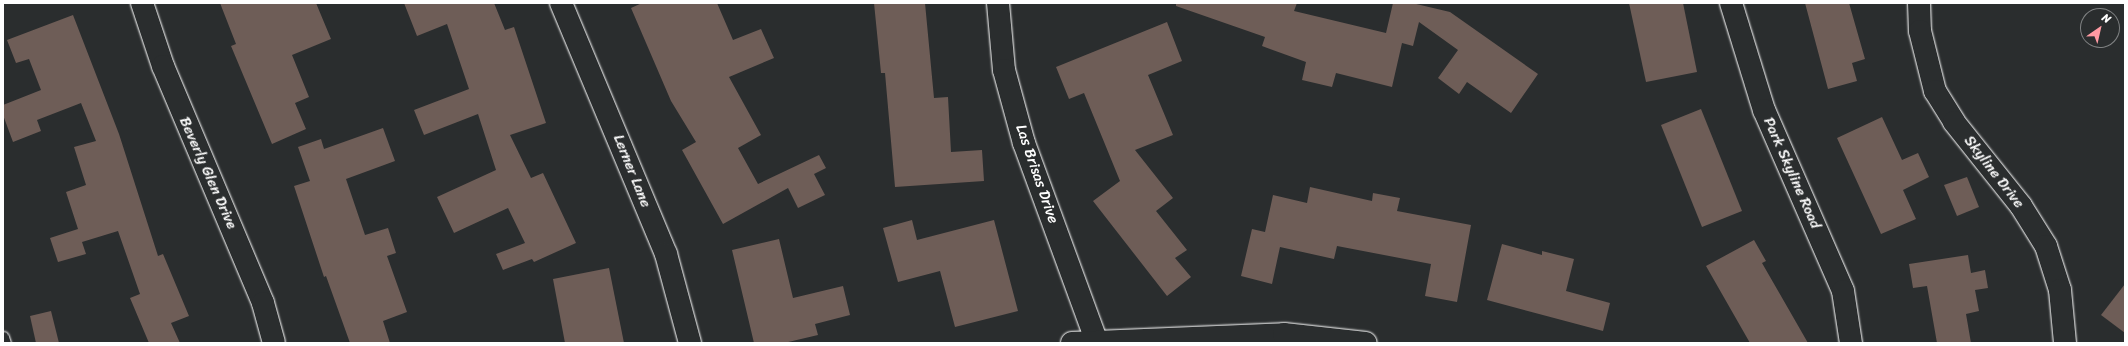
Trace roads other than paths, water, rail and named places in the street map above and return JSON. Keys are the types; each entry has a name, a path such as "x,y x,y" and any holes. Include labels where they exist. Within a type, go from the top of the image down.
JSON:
{"street":[{"name":"Beverly Glen Drive","path":"142,3 162,66 263,303 274,343"},
{"name":"Lerner Lane","path":"561,3 666,254 690,343"},
{"name":"Las Brisas Drive","path":"998,3 1004,70 1024,144 1096,340"},
{"name":"Park Skyline Road","path":"1730,3 1764,110 1843,291 1850,343"},
{"name":"Skyline Drive","path":"1922,4 1920,31 1935,91 1954,122 2021,206 2046,246 2060,290 2064,343"},
{"path":"1072,343 1096,340 1284,334 1366,343"}],"lane":[{"path":"3,337 5,343"}]}
